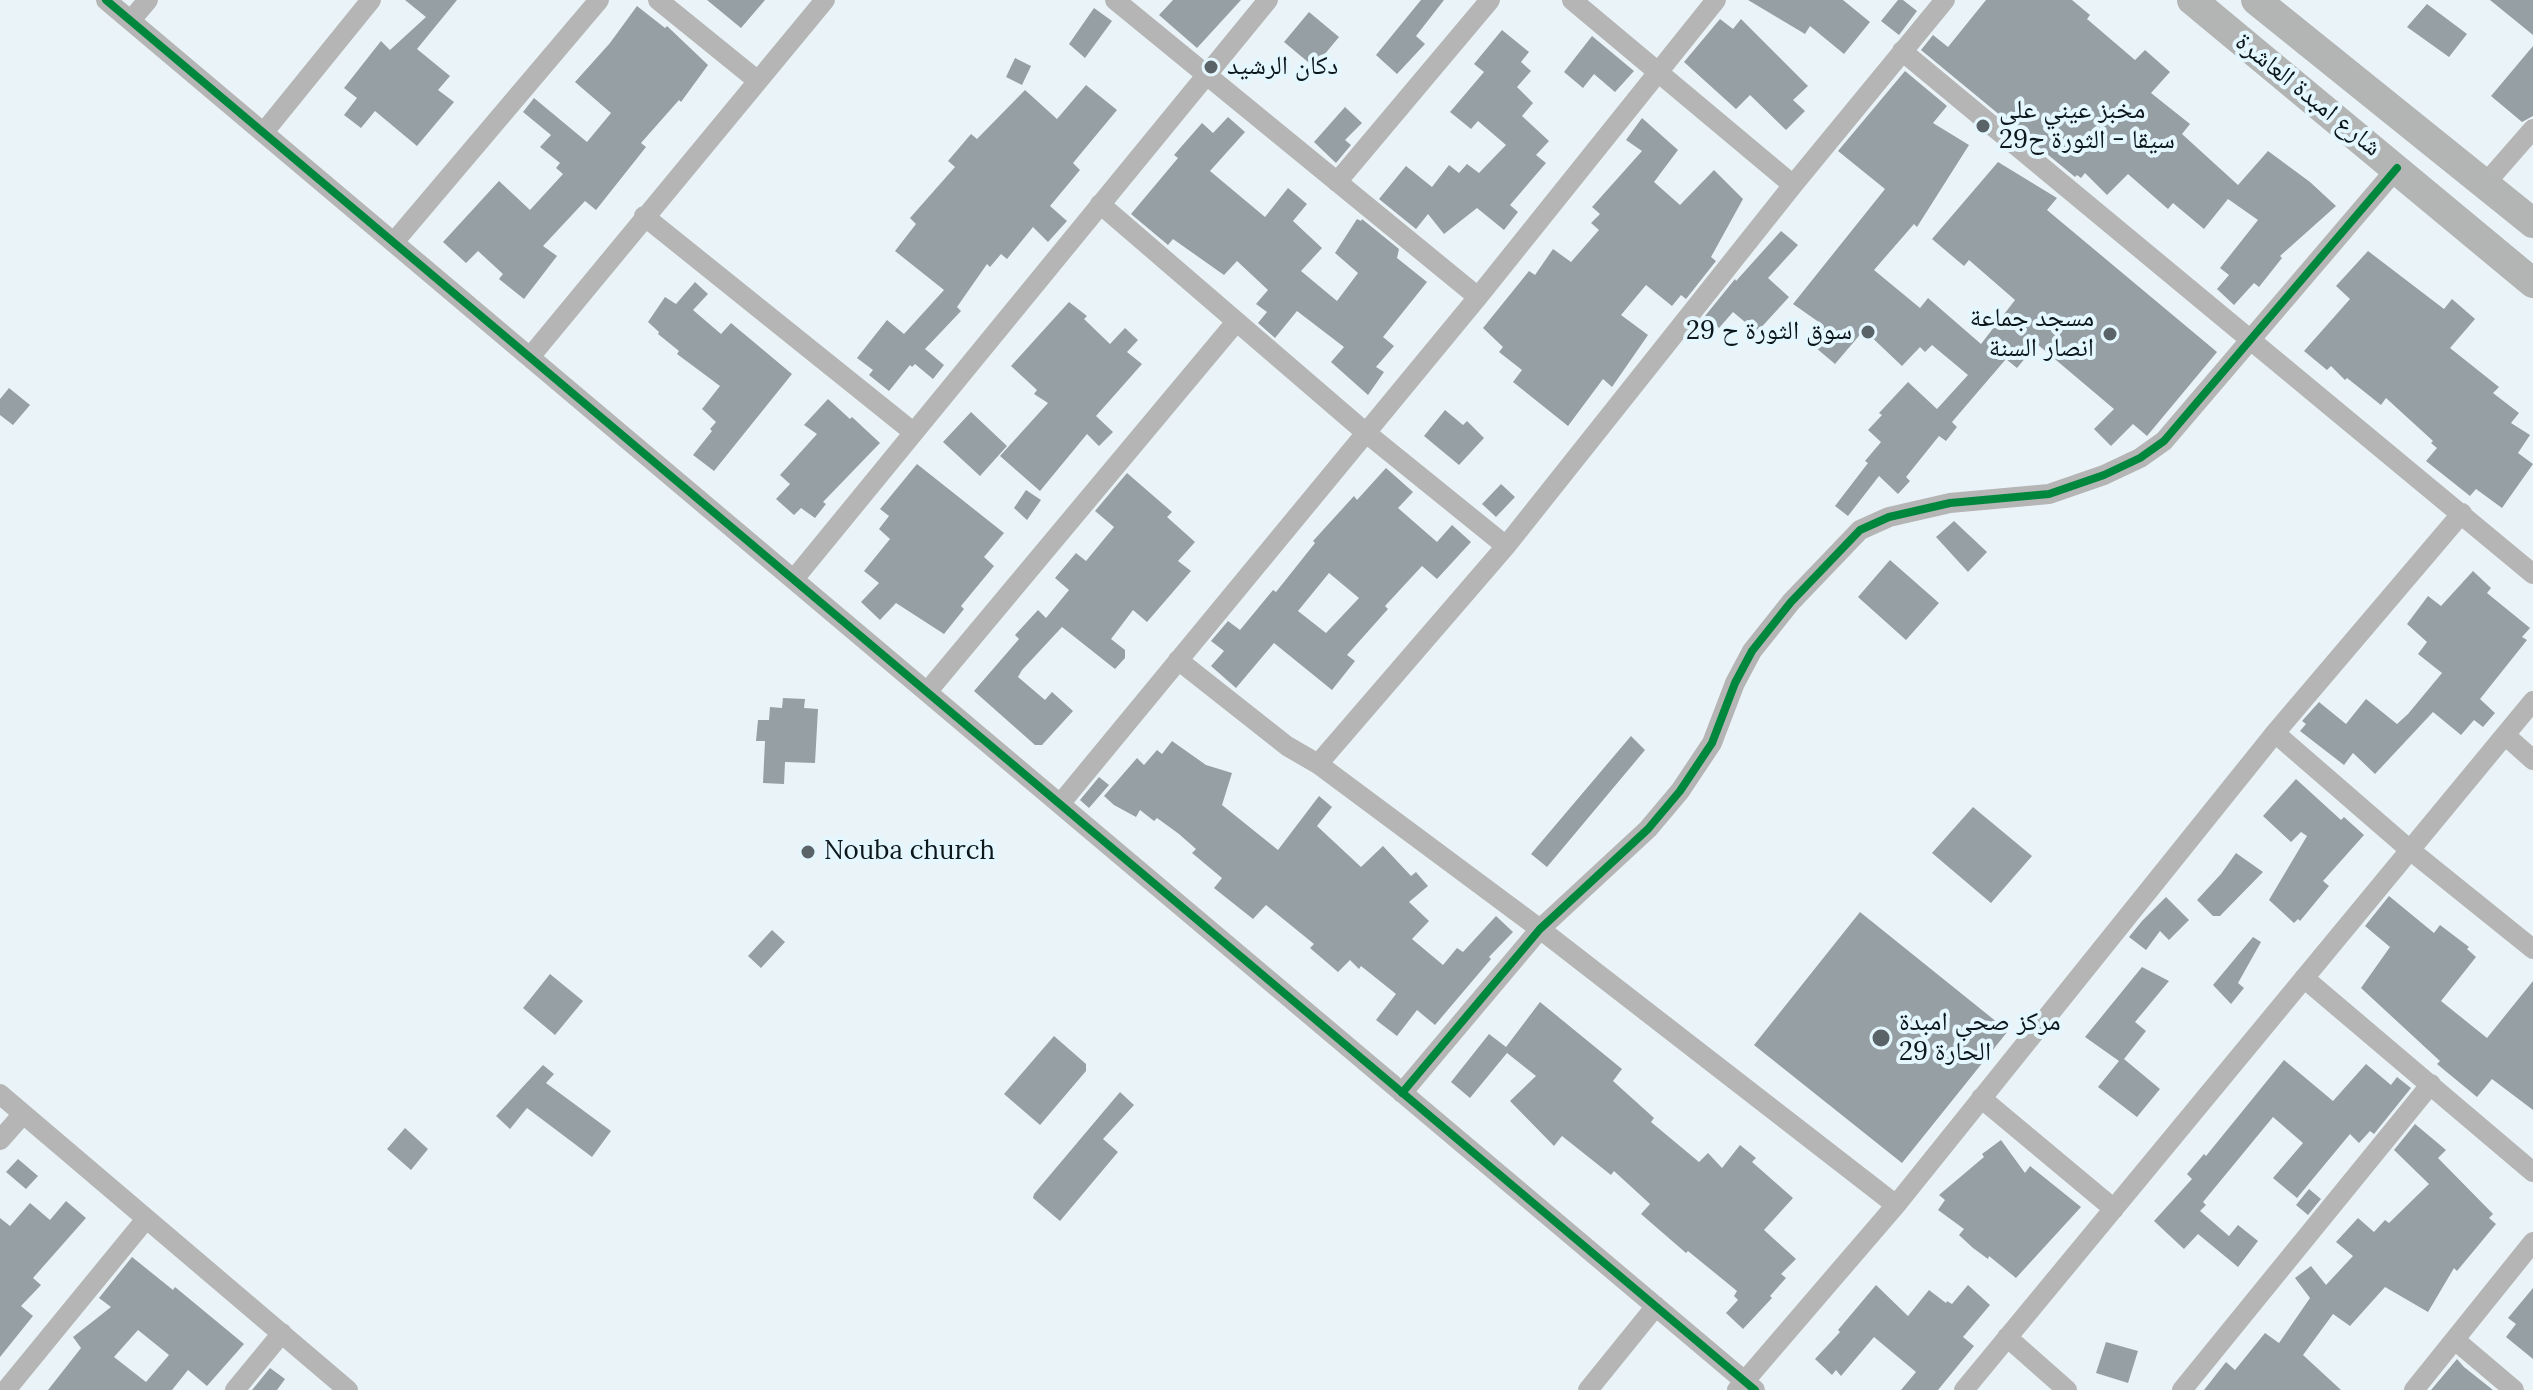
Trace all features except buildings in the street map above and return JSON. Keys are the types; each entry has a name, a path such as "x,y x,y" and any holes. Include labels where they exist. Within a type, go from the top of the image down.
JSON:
{"main road":[{"name":"شارع امبدة العاشرة","path":"2192,0 2533,283"},
{"name":"شارع امبدة العاشرة","path":"2256,0 2533,223"}],"street":[{"path":"106,0 1656,1306 1745,1387 1896,1205 2275,733 2462,513"},
{"path":"131,20 148,0"},
{"path":"264,132 371,0"},
{"path":"394,242 599,0"},
{"path":"658,0 758,81"},
{"path":"530,357 825,0"},
{"path":"1115,0 1478,297"},
{"path":"794,579 1268,0"},
{"path":"1337,182 1490,0"},
{"path":"1572,0 1793,185"},
{"path":"1060,804 1478,297 1716,0"},
{"path":"1318,764 1506,546 1793,185 1945,0"},
{"path":"1902,51 2533,574"},
{"path":"2485,184 2533,129"},
{"path":"1402,1093 1540,929 1648,829 1680,791 1712,743 1735,683 1752,651 1791,602 1860,530 1889,517 1950,503 2049,494 2104,475 2140,458 2164,441 2397,168"},
{"path":"1100,204 1365,432 1506,546"},
{"path":"644,216 913,432"},
{"path":"927,692 1236,322"},
{"path":"1178,660 1287,746 1318,764 1540,929 1896,1205"},
{"path":"1964,1390 2533,701"},
{"path":"2275,733 2410,850 2533,949"},
{"path":"2505,735 2533,760"},
{"path":"2304,978 2533,1172"},
{"path":"2182,1390 2431,1084"},
{"path":"0,1094 348,1390"},
{"path":"1981,1098 2114,1209"},
{"path":"0,1140 23,1114"},
{"path":"6,1390 146,1219"},
{"path":"2414,1390 2533,1242"},
{"path":"1588,1390 1656,1306"},
{"path":"235,1390 282,1333"},
{"path":"2007,1337 2067,1390"},
{"path":"2455,1340 2514,1390"}],"cycle path":[{"path":"106,0 1755,1390"},
{"path":"1402,1093 1540,929 1648,829 1680,791 1712,743 1735,683 1752,651 1791,602 1860,530 1889,517 1950,503 2049,494 2104,475 2140,458 2164,441 2397,168"}],"place":[{"name":"دكان الرشيد","path":"1211,67"},
{"name":"مخبز عيني على سيقا - الثورة ح29","path":"1983,126"},
{"name":"سوق الثورة ح 29","path":"1868,332"},
{"name":"مسجد جماعة انصار السنة","path":"2110,334"},
{"name":"Nouba church","path":"808,852"},
{"name":"مركز صحي امبدة الحارة 29","path":"1881,1038"}]}
